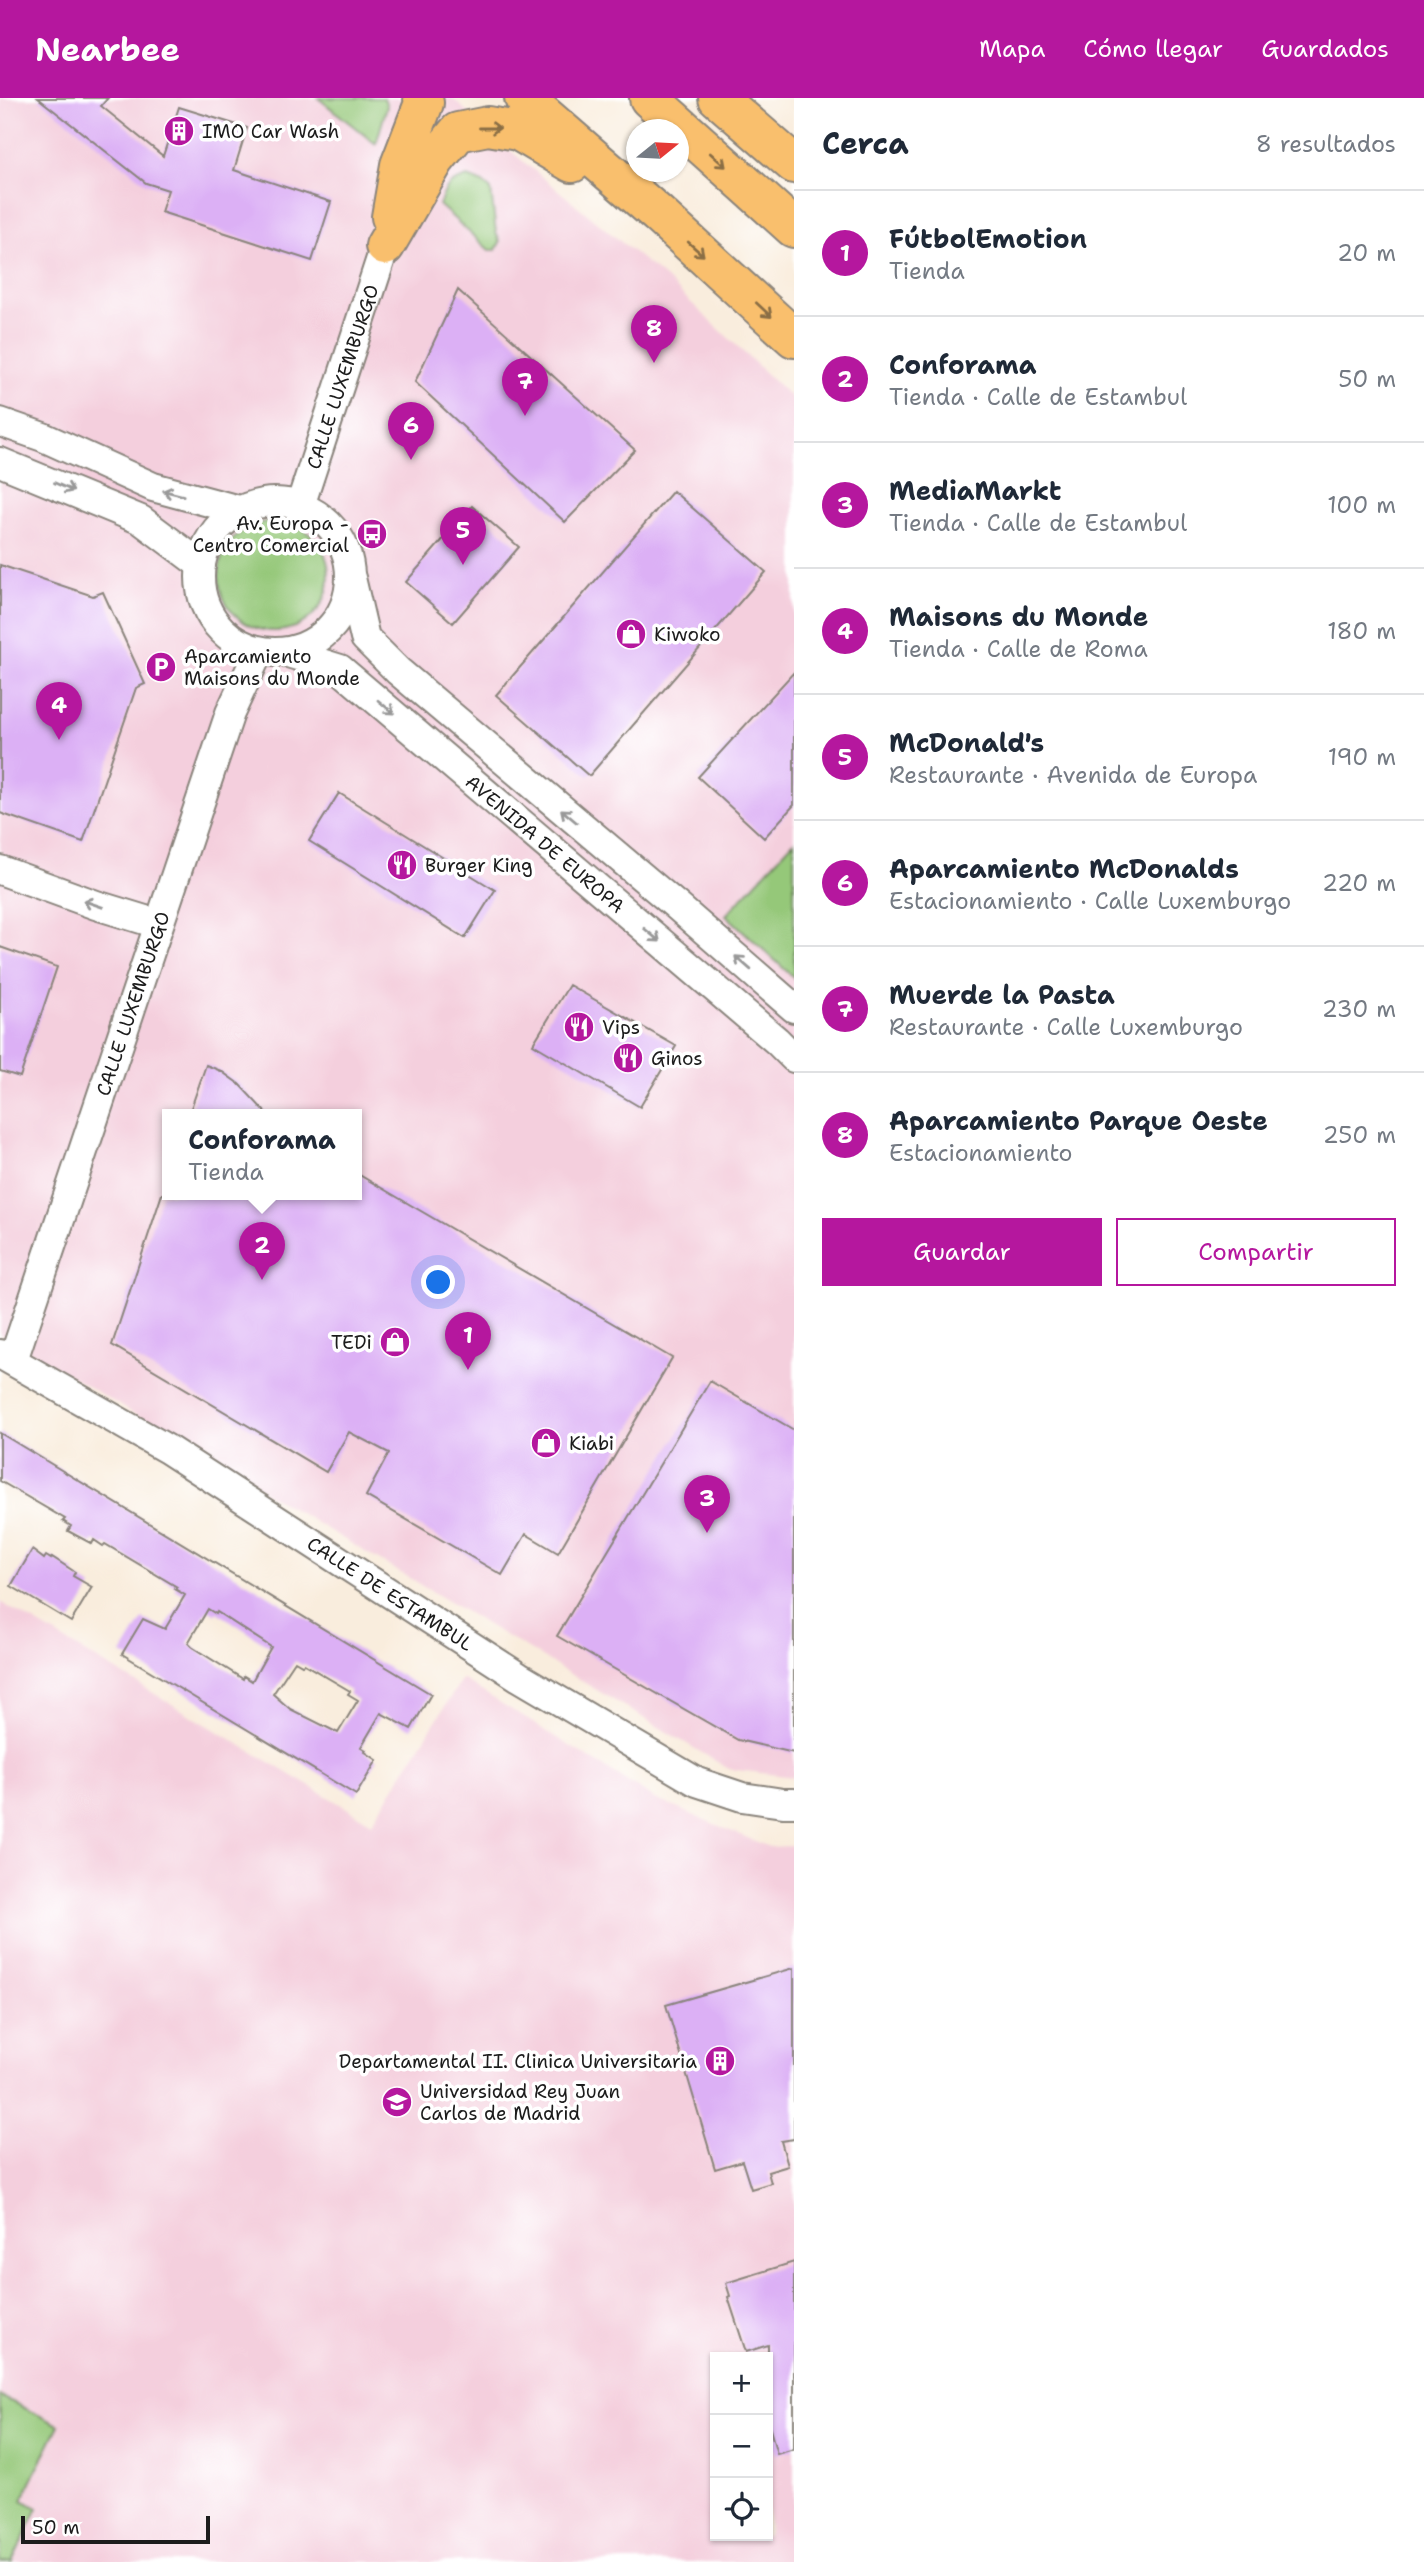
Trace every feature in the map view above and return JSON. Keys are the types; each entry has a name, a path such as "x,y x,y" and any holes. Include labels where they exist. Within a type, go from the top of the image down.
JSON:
{"highway":[{"path":"386,246 400,166 424,103 423,98"},
{"path":"524,98 658,214 794,338"},
{"path":"649,98 794,228"},
{"path":"718,98 794,164"},
{"path":"386,246 435,160 458,132 488,126 517,131 658,214"}],"street":[{"path":"400,166 404,98"},
{"name":"CALLE LUXEMBURGO","path":"300,506 386,246"},
{"path":"0,422 153,487 239,510"},
{"path":"0,462 141,520 201,565"},
{"path":"274,501 300,506 321,517 337,534 347,555 351,578 347,600 338,619 324,635 306,646 272,652 238,643 220,628 207,610 200,587 205,548 223,521 239,510 274,501"},
{"name":"AVENIDA DE EUROPA","path":"351,578 365,638 398,671 794,1008"},
{"name":"CALLE LUXEMBURGO","path":"6,1357 230,713 272,652"},
{"name":"AVENIDA DE EUROPA","path":"272,652 340,669 366,689 794,1058"},
{"path":"0,870 158,924"},
{"name":"CALLE DE ESTAMBUL","path":"6,1357 167,1449 519,1677 697,1782 742,1797 794,1803"}],"shaded area":[{"path":"0,98 452,98 513,153 665,278 794,400 794,1777 729,1769 0,1334"},
{"name":"Universidad Rey Juan Carlos de Madrid","path":"0,1602 372,1823 462,1679 655,1799 769,1847 794,1846 794,2562 0,2562"}],"green space":[{"path":"318,98 384,98 387,106 376,144"},
{"path":"468,177 483,183 491,190 496,233 500,242 496,250 489,250 439,205 449,186"},
{"path":"274,521 295,525 313,537 325,555 329,576 325,597 313,615 295,627 274,631 253,627 235,615 223,597 219,576 223,555 235,537 253,525"},
{"path":"794,841 794,978 726,915"},
{"path":"0,2396 59,2425 22,2500 38,2508 12,2562 0,2562"}],"building":[{"path":"38,98 108,98 101,106 163,156 179,107 247,128 234,170 331,202 312,261 161,212 168,190 146,183"},
{"path":"458,290 635,450 565,522 415,382"},
{"name":"Kiwoko","path":"673,491 766,572 589,776 496,695"},
{"path":"472,506 519,547 453,623 406,582"},
{"path":"0,565 93,596 103,592 145,684 136,688 83,842 0,813"},
{"path":"794,672 794,805 764,838 698,777"},
{"name":"Burger King","path":"339,793 495,890 465,938 309,841"},
{"path":"0,947 57,967 20,1077 0,1071"},
{"path":"569,985 676,1046 640,1107 533,1044"},
{"path":"206,1065 221,1071 239,1084 262,1109 191,1109"},
{"path":"362,1177 672,1358 558,1553 526,1534 502,1575 366,1496 389,1453 349,1432 326,1472 112,1345 162,1194 162,1200 362,1200"},
{"path":"710,1381 794,1430 794,1753 738,1740 557,1636"},
{"path":"0,1433 431,1694 411,1729 381,1713 361,1747 377,1760 356,1795 122,1654 143,1619 165,1629 185,1595 175,1589 177,1587 105,1544 103,1546 94,1540 92,1544 68,1531 71,1526 63,1521 65,1519 0,1481","holes":["208,1609 271,1647 252,1681 244,1676 243,1679 188,1643","295,1661 350,1691 348,1694 358,1700 338,1733 290,1709 273,1694"]},
{"path":"32,1550 44,1559 46,1556 51,1559 52,1557 75,1572 73,1576 92,1587 71,1622 11,1586"},
{"name":"Departamental II. Clinica Universitaria","path":"794,1968 794,2139 781,2141 788,2166 768,2172 771,2183 751,2189 742,2161 715,2169 666,2005"},
{"path":"794,2262 794,2449 777,2454 773,2440 773,2352 768,2352 768,2345 746,2352 726,2283"}],"place":[{"name":"IMO Car Wash","path":"179,131"},
{"name":"Aparcamiento Parque Oeste","path":"654,363"},
{"name":"Muerde la Pasta","path":"525,416"},
{"name":"Aparcamiento McDonalds","path":"411,460"},
{"name":"Av. Europa - Centro Comercial","path":"372,534"},
{"name":"McDonald's","path":"463,565"},
{"name":"Kiwoko","path":"631,634"},
{"name":"Aparcamiento Maisons du Monde","path":"161,667"},
{"name":"Maisons du Monde","path":"59,740"},
{"name":"Burger King","path":"402,865"},
{"name":"Vips","path":"579,1027"},
{"name":"Ginos","path":"628,1058"},
{"name":"Conforama","path":"262,1280"},
{"name":"TEDi","path":"395,1342"},
{"name":"FútbolEmotion","path":"468,1370"},
{"name":"Kiabi","path":"546,1443"},
{"name":"MediaMarkt","path":"707,1533"},
{"name":"Departamental II. Clinica Universitaria","path":"720,2061"},
{"name":"Universidad Rey Juan Carlos de Madrid","path":"397,2102"}]}
